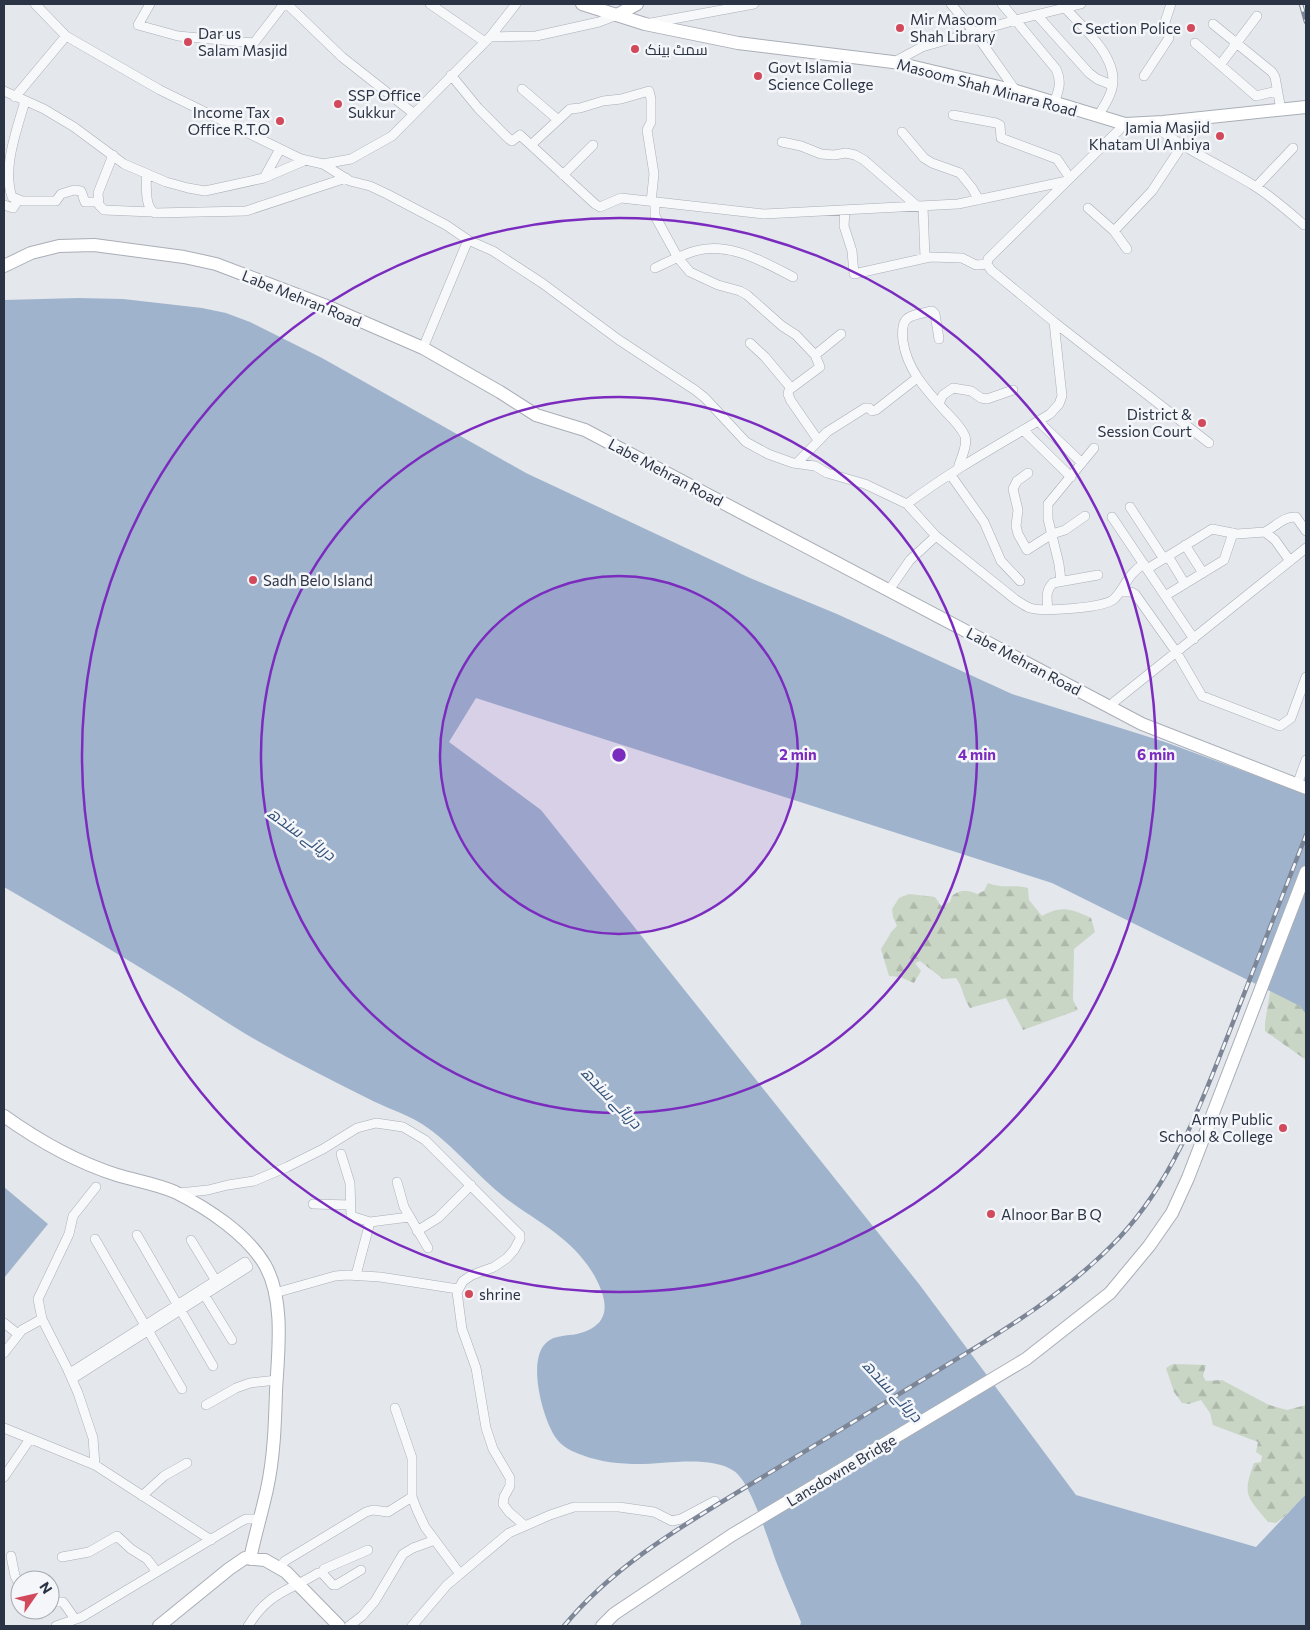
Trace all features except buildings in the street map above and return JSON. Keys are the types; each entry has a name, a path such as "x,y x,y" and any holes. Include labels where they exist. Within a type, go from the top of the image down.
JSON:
{"main road":[{"name":"Masoom Shah Minara Road","path":"582,4 645,24 738,43 893,62 1016,91 1125,124 1306,107"},
{"path":"617,15 637,4"},
{"name":"Labe Mehran Road","path":"4,266 31,253 59,246 94,245 184,256 216,264 324,305 423,348 536,415 586,430 1142,724 1302,787"},
{"name":"Lansdowne Bridge","path":"602,1626 614,1614 732,1535 1026,1359 1110,1293 1149,1246 1172,1213 1188,1178 1306,872"},
{"path":"4,1116 29,1134 78,1160 117,1174 160,1186 176,1193 222,1220 248,1243 265,1264 273,1283 278,1311 274,1446 268,1488 250,1559"},
{"path":"159,1626 245,1558 265,1560 286,1572 339,1626"}],"street":[{"path":"35,4 66,36 160,90 280,149 306,160 323,164 346,178 387,194 446,225 468,240 494,251 542,282 619,340 695,390 705,398 746,442 768,454 793,463 816,466 835,475 865,484 907,504 936,536 1016,600 1030,608 1060,610 1104,604 1114,600 1130,575 1166,557 1212,529 1233,533 1265,532 1277,523 1292,516 1296,517 1306,530"},
{"path":"150,4 138,25 178,36 254,43 285,4 342,57 413,113"},
{"path":"430,4 487,39 536,36 599,22 617,15"},
{"path":"323,164 351,159 372,149 392,136 487,39 516,4"},
{"path":"645,24 754,4"},
{"path":"950,4 975,32 1016,91"},
{"path":"1002,4 1056,69 1060,79 1059,91 1054,103"},
{"path":"893,62 922,47 1016,20 1081,4"},
{"path":"1144,76 1168,38 1165,22 1171,4"},
{"path":"1065,8 1104,52 1112,72 1112,85 1098,116"},
{"path":"1036,15 1090,73 1112,85"},
{"path":"1220,65 1257,16"},
{"path":"1212,24 1272,72 1275,77 1281,110"},
{"path":"15,97 66,36"},
{"path":"1195,43 1256,96 1278,91"},
{"path":"451,75 478,108 509,139 512,140 520,136 600,207 621,198 764,214 958,204 1069,179"},
{"path":"522,88 558,119"},
{"path":"4,91 44,109 74,127 124,164 166,182 205,191 264,178 306,160"},
{"path":"531,145 570,109 649,92 651,99 651,122 647,130 654,174 653,202 655,216 678,258 690,272 718,285 747,295 782,326 796,335 815,355 820,367 791,388 788,394 818,440"},
{"path":"25,101 14,140 9,173 8,187 12,197 18,200 56,201 61,194 74,190 81,191 85,202 98,202"},
{"path":"953,115 996,122 1000,125 1001,138 1057,159 1069,179"},
{"path":"1151,123 1166,135 1256,187 1304,225"},
{"path":"1125,124 988,259 987,264 991,270 1054,322 1209,443"},
{"path":"902,132 924,158 932,163 960,173 979,200"},
{"path":"782,142 801,146 826,155 846,153 864,160 920,206 925,258"},
{"path":"1114,231 1152,191 1183,144"},
{"path":"564,176 593,145"},
{"path":"1256,187 1293,148"},
{"path":"264,178 280,149"},
{"path":"113,155 98,193 99,206 104,210 152,212 155,214 193,214 227,210 246,211 346,178"},
{"path":"146,174 148,203 152,212"},
{"path":"4,205 13,208 18,200"},
{"path":"1088,208 1114,231 1127,249"},
{"path":"845,210 844,226 853,258 854,274 925,258 947,256 962,258 976,265 987,264"},
{"path":"423,348 468,240"},
{"path":"656,268 694,251 704,249 730,250 750,256 793,277"},
{"path":"939,339 935,314 932,311 912,315 906,319 902,326 908,362 917,378 954,420 965,437 966,447 954,471"},
{"path":"907,504 954,471 1055,409 1062,396 1054,322"},
{"path":"815,355 841,334"},
{"path":"750,343 765,357 791,388"},
{"path":"797,463 818,440 838,425 866,408 872,411 876,410 917,378"},
{"path":"939,403 943,395 953,388 971,391 981,398 987,399 1013,390"},
{"path":"1038,421 1082,463"},
{"path":"1023,430 1071,477"},
{"path":"1061,581 1059,564 1048,519 1048,504 1094,448"},
{"path":"954,471 984,522 1001,561 1020,580"},
{"path":"1028,473 1018,481 1013,489 1018,510 1016,526 1018,534 1027,550 1052,534 1065,530 1085,516"},
{"path":"1130,506 1185,584"},
{"path":"1112,517 1194,639"},
{"path":"1265,532 1275,540 1290,561"},
{"path":"1166,596 1224,560 1233,533"},
{"path":"889,590 910,560 936,536"},
{"path":"1185,546 1203,573"},
{"path":"1114,702 1290,561 1305,552"},
{"path":"1048,609 1047,593 1053,583 1098,575"},
{"path":"1120,592 1135,594 1177,653 1202,696 1272,725 1280,726 1291,718 1306,677"},
{"path":"1302,787 1306,760"},
{"path":"176,1193 208,1190 254,1181 308,1156 357,1128 376,1123 403,1128 425,1140 520,1235 514,1250 506,1258 463,1281 457,1292 462,1329 476,1368 486,1428 493,1449 510,1478 510,1486 504,1497 503,1504 525,1526"},
{"path":"341,1154 350,1183 351,1216 370,1222 409,1217"},
{"path":"397,1182 402,1202 409,1217 428,1248"},
{"path":"417,1231 438,1218 471,1185"},
{"path":"95,1465 92,1438 71,1376 42,1318 38,1299 69,1234 73,1216 96,1187"},
{"path":"313,1204 351,1205"},
{"path":"356,1275 370,1222"},
{"path":"137,1235 213,1366"},
{"path":"95,1239 182,1388"},
{"path":"191,1240 216,1281"},
{"path":"71,1376 248,1267 245,1262 216,1281 203,1293"},
{"path":"275,1293 335,1276 356,1275 380,1277 458,1290"},
{"path":"203,1293 232,1340"},
{"path":"4,1353 22,1330 42,1318"},
{"path":"4,1323 18,1334"},
{"path":"206,1405 243,1385 277,1380"},
{"path":"395,1408 412,1458 412,1497 425,1527 460,1574"},
{"path":"4,1428 95,1465 211,1540"},
{"path":"4,1476 30,1439"},
{"path":"142,1496 164,1476 187,1463"},
{"path":"279,1568 285,1561 366,1512 373,1510 388,1512 412,1497"},
{"path":"412,1626 460,1574 509,1533 525,1526 574,1507 619,1508 654,1512 670,1520 676,1520 716,1501"},
{"path":"56,1626 75,1619 246,1519 260,1519"},
{"path":"62,1557 89,1552 117,1536 131,1549 147,1559 157,1572"},
{"path":"349,1626 362,1616 375,1601 403,1554 435,1540"},
{"path":"248,1626 267,1601 296,1584 318,1573 322,1573 324,1569 368,1550"},
{"path":"12,1556 14,1570"},
{"path":"322,1573 329,1582 336,1586 361,1570"},
{"path":"60,1602 63,1602 75,1619"}],"green space":[{"path":"988,883 998,886 1028,888 1029,900 1042,916 1061,909 1078,912 1091,918 1095,932 1074,949 1073,1000 1078,1010 1023,1030 1006,998 970,1008 956,978 943,979 920,961 915,963 921,971 914,983 900,977 889,976 881,949 897,926 892,909 899,898 909,894 935,897 941,906 950,902 952,896 958,892 967,891 977,894 984,891"},
{"path":"1272,980 1306,1012 1306,1060 1265,1031"},
{"path":"1173,1364 1206,1365 1203,1376 1206,1381 1222,1380 1269,1405 1287,1410 1306,1405 1306,1494 1276,1523 1268,1522 1251,1501 1249,1495 1248,1482 1254,1463 1261,1462 1262,1456 1256,1452 1258,1442 1213,1425 1210,1413 1201,1400 1189,1404 1182,1403 1174,1392 1166,1368"}],"water":[{"name":"دریائے سندھ","path":"123,299 202,308 226,313 250,322 322,358 526,473 750,578 837,614 1012,694 1165,742 1306,794 1306,1014 1300,1006 1052,883 476,698 449,742 541,810 919,1284 1076,1495 1256,1547 1306,1494 1306,1626 800,1626 801,1622 754,1501 741,1478 734,1471 713,1463 701,1462 639,1464 603,1461 571,1451 556,1438 546,1418 539,1390 537,1375 541,1350 547,1342 554,1338 577,1334 597,1325 604,1311 603,1294 599,1285 586,1262 576,1251 556,1233 508,1200 434,1132 422,1124 345,1087 256,1040 136,965 4,887 4,300"},
{"path":"4,1187 48,1224 4,1278"}],"railway":[{"path":"1301,4 1306,22"},
{"path":"564,1626 601,1587 643,1553 710,1509 1006,1328 1054,1296 1098,1259 1119,1238 1138,1215 1171,1166 1197,1113 1306,835"}],"place":[{"name":"Mir Masoom Shah Library","path":"900,28"},
{"name":"C Section Police","path":"1191,28"},
{"name":"Dar us Salam Masjid","path":"188,42"},
{"name":"سمٹ بینک","path":"635,49"},
{"name":"Govt Islamia Science College","path":"758,76"},
{"name":"SSP Office Sukkur","path":"338,104"},
{"name":"Income Tax Office R.T.O","path":"280,121"},
{"name":"Jamia Masjid Khatam Ul Anbiya","path":"1220,136"},
{"name":"District & Session Court","path":"1202,423"},
{"name":"Sadh Belo Island","path":"253,580"},
{"name":"Army Public School & College","path":"1283,1128"},
{"name":"Alnoor Bar B Q","path":"991,1214"},
{"name":"shrine","path":"469,1294"}]}
